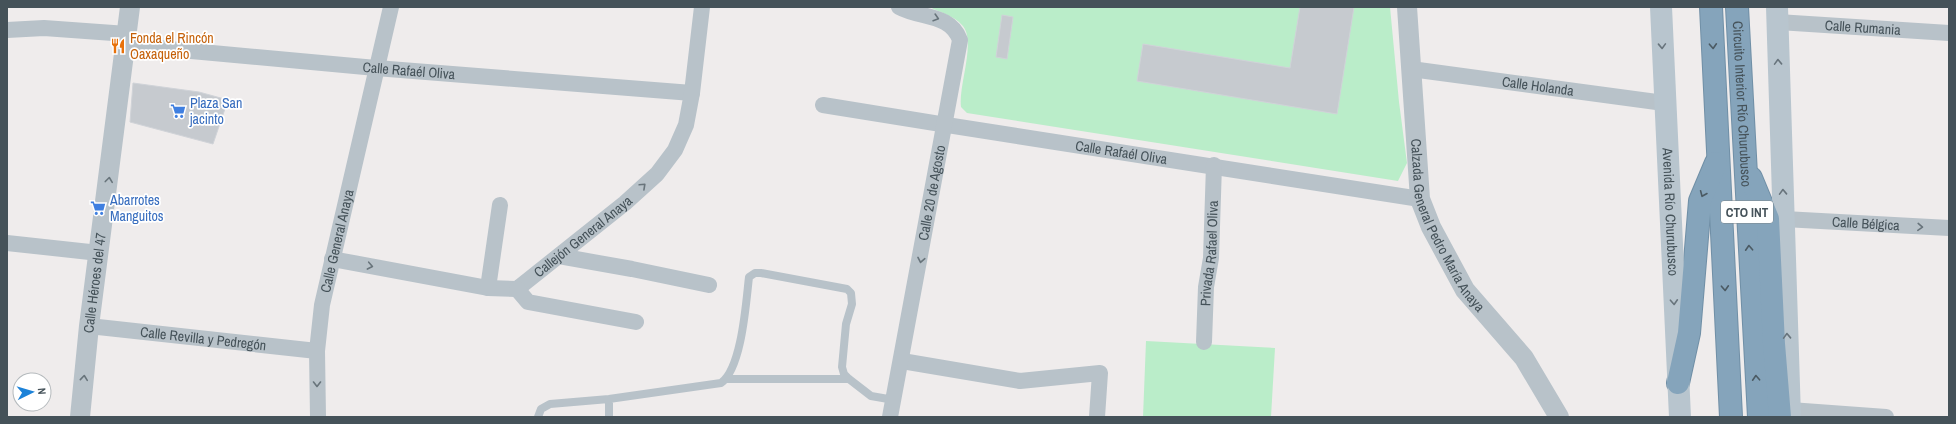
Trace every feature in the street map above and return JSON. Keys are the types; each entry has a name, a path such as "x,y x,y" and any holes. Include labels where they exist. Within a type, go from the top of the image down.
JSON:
{"highway":[{"name":"Circuito Interior Río Churubusco","path":"1711,7 1731,417"},
{"name":"Circuito Interior Río Churubusco","path":"1736,7 1759,417"},
{"path":"1678,383 1689,333 1700,201 1718,159"},
{"path":"1744,159 1768,219 1774,344 1787,415"}],"main road":[{"name":"Avenida Río Churubusco","path":"1661,7 1664,103 1680,417"},
{"name":"CTO INT","path":"1777,15 1784,219 1787,415"}],"street":[{"name":"Calle Héroes del 47","path":"80,417 89,326 100,253 130,7"},
{"name":"Calle General Anaya","path":"318,417 317,351 322,305 391,7"},
{"name":"Callejón General Anaya","path":"518,289 625,203 657,174 675,150 686,125 692,93 702,7"},
{"name":"Calle 20 de Agosto","path":"890,417 902,361 946,126 960,40 957,32 944,21 899,7"},
{"name":"Calzada General Pedro María Anaya","path":"1407,7 1420,199 1431,227 1465,290 1524,358 1559,417"},
{"name":"Calle Rumania","path":"1777,15 1949,34"},
{"name":"Calle Rafaél Oliva","path":"7,30 44,28 126,40 376,68 692,93"},
{"name":"Calle Holanda","path":"1411,69 1664,103"},
{"name":"Calle Rafaél Oliva","path":"823,105 946,126 1214,165 1420,199"},
{"name":"Privada Rafael Oliva","path":"1204,342 1206,287 1211,258 1214,165"},
{"path":"488,288 500,205"},
{"name":"Calle Bélgica","path":"1784,219 1949,228"},
{"path":"7,243 100,253"},
{"path":"559,256 709,285"},
{"path":"332,259 488,288 518,289 528,302 636,322"},
{"name":"Calle Revilla y Pedregón","path":"89,326 317,351"},
{"path":"902,361 1020,381 1100,373 1098,417"},
{"path":"1787,415 1886,417"}],"lane":[{"path":"538,417 541,409 550,404 609,399 721,383 728,378 735,365 747,307 750,277 755,273 761,272 847,289 851,293 852,304 846,324 842,367 844,374 871,396 894,400"},
{"path":"728,378 849,379"},
{"path":"609,399 609,417"}],"green space":[{"path":"929,7 1390,7 1399,102 1407,163 1398,181 967,113 961,107 968,41 966,32 962,25 955,19"},
{"path":"1146,341 1275,348 1271,417 1143,417"}],"building":[{"path":"1300,7 1354,7 1337,114 1137,81 1143,44 1290,68"},
{"path":"1002,15 1013,17 1007,59 996,57"},
{"name":"Plaza San jacinto","path":"133,83 199,92 228,100 213,144 130,122"}],"place":[{"name":"Fonda el Rincón Oaxaqueño","path":"118,46"},
{"name":"Plaza San jacinto","path":"178,111"},
{"name":"Abarrotes Manguitos","path":"98,208"}]}
